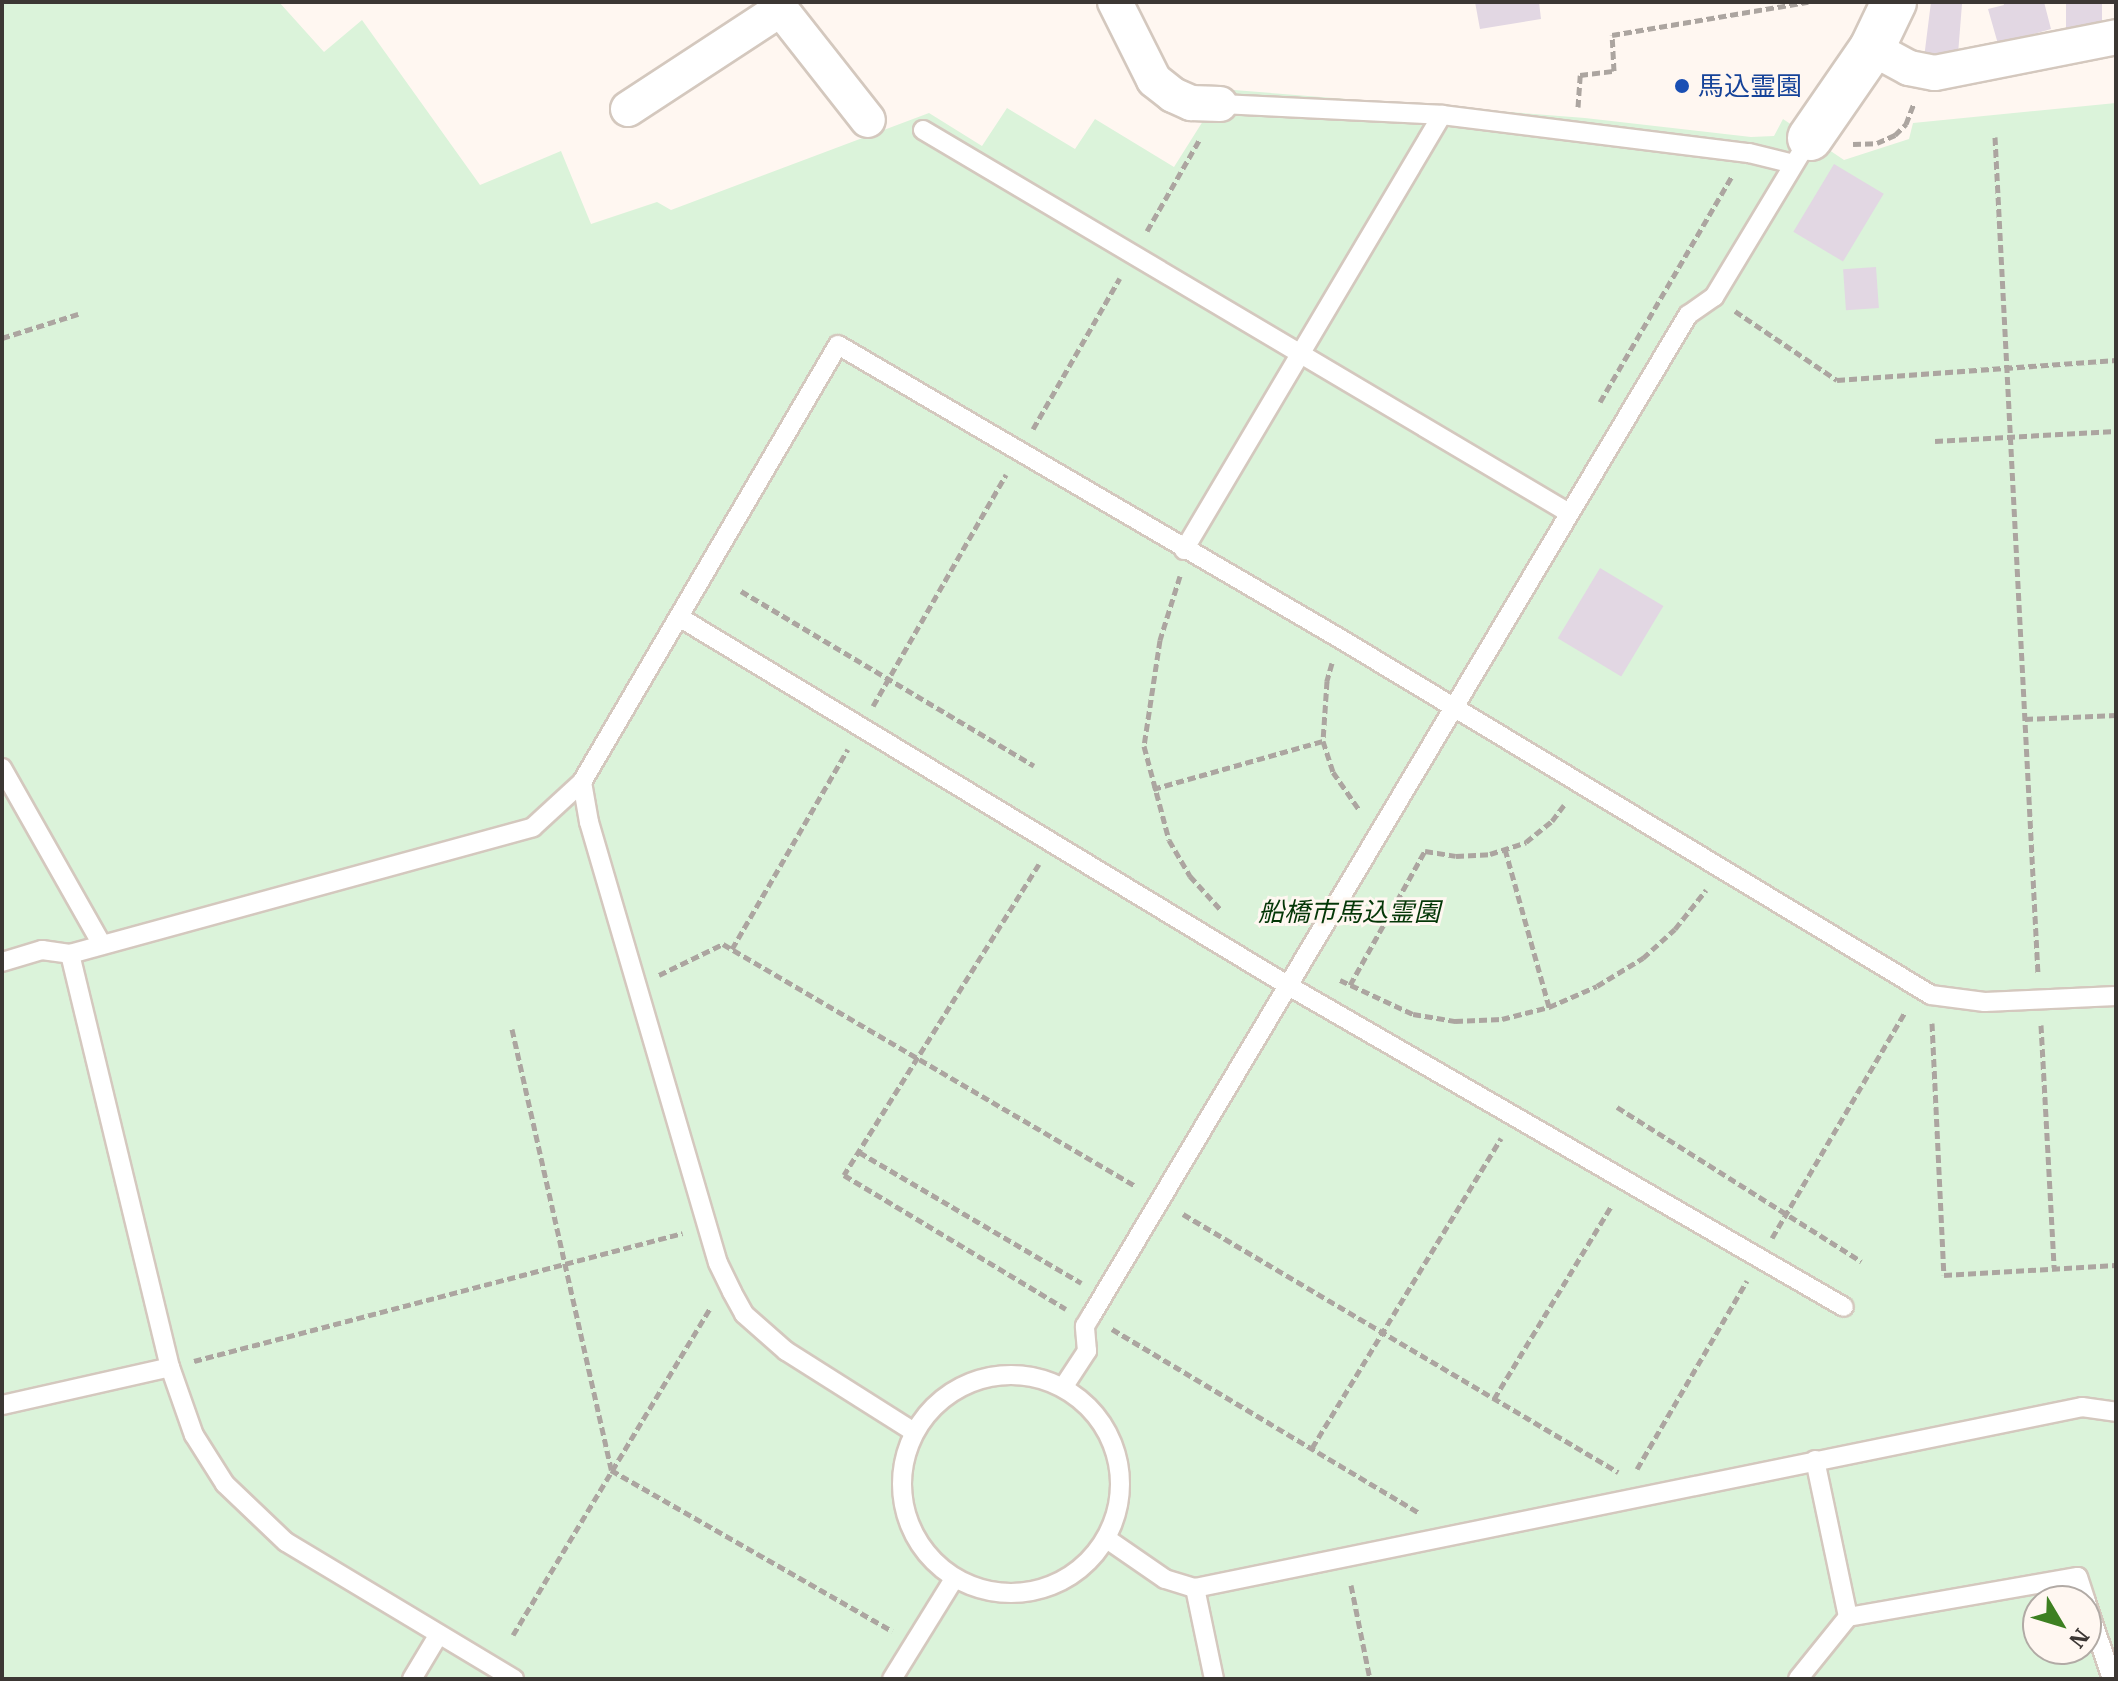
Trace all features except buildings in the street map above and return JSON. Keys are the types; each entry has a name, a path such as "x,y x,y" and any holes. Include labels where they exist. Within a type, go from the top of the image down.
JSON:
{"street":[{"path":"1115,2 1154,80 1173,95 1191,103 1220,104"},
{"path":"1815,149 1894,2"},
{"path":"628,109 778,6 868,120"},
{"path":"1872,48 1909,68 1935,73 2116,37"}],"lane":[{"path":"1220,104 1442,115 1749,153 1815,149"},
{"path":"1187,552 1299,354 1442,115"},
{"path":"923,130 1569,513"},
{"path":"1064,1386 1087,1351 1089,1319 1102,1296 1688,315 1714,297 1815,149"},
{"path":"2,962 42,950 70,954 533,827 582,782 838,345 1187,552 1339,638 1931,995 1985,1002 2116,996"},
{"path":"679,617 1287,985 1844,1307"},
{"path":"2,768 102,945"},
{"path":"582,782 589,822 707,1227 726,1281 744,1314 786,1351 914,1432"},
{"path":"70,954 170,1367 194,1435 225,1484 254,1515 286,1542 514,1679"},
{"path":"2,1405 170,1367"},
{"path":"996,1374 1031,1375 1064,1386 1098,1414 1117,1453 1121,1497 1107,1539 1078,1571 1038,1590 995,1593 954,1579 928,1558 910,1530 901,1497 903,1464 914,1432 935,1404 963,1385 996,1374"},
{"path":"1107,1539 1165,1579 1195,1588 2082,1407 2116,1412"},
{"path":"1815,1460 1848,1617"},
{"path":"2032,1585 2078,1577 2081,1585"},
{"path":"892,1679 954,1579"},
{"path":"1798,1679 1848,1617 2022,1587"},
{"path":"1195,1588 1214,1679"},
{"path":"412,1679 439,1634"},
{"path":"2102,1649 2112,1679"}],"path":[{"path":"1563,106 1578,107 1580,75 1614,71 1612,35 1808,2"},
{"path":"1815,149 1877,143 1895,135 1910,115 1915,94"},
{"path":"732,949 1220,104"},
{"path":"1995,137 2054,1268"},
{"path":"1592,416 1736,171"},
{"path":"1714,297 1837,380 2116,360"},
{"path":"2,338 78,314"},
{"path":"1935,441 2116,431"},
{"path":"1187,552 1173,590 1150,694 1144,746 1169,840 1190,876 1230,917"},
{"path":"741,591 1034,766"},
{"path":"1339,638 1327,681 1323,741 1333,772 1360,811"},
{"path":"2025,719 2116,715"},
{"path":"1153,789 1323,741"},
{"path":"1350,985 1425,851 1456,856 1490,854 1526,842 1552,821 1579,785"},
{"path":"1353,823 1368,798"},
{"path":"1052,843 844,1175 1455,1534"},
{"path":"1505,849 1549,1007"},
{"path":"1302,962 1413,1014 1455,1021 1502,1019 1549,1007 1597,986 1643,958 1675,929 1722,871"},
{"path":"1931,995 1944,1275 2116,1265"},
{"path":"512,1029 611,1470 914,1644"},
{"path":"1617,1107 1861,1261"},
{"path":"1312,1448 1514,1117"},
{"path":"859,1152 1102,1296"},
{"path":"1494,1399 1626,1182"},
{"path":"170,1367 707,1227"},
{"path":"513,1635 726,1281"},
{"path":"1345,1556 1370,1679"}],"green space":[{"name":"船橋市馬込霊園","path":"2,2 279,2 324,52 362,20 480,185 561,151 591,224 657,202 671,210 929,113 982,146 1007,108 1075,149 1095,119 1174,167 1203,121 1220,121 1221,89 1585,118 1751,137 1774,136 1783,119 1844,160 1909,139 1913,123 2116,103 2116,1679 2,1679"}],"place":[{"name":"馬込霊園","path":"1682,86"}]}
